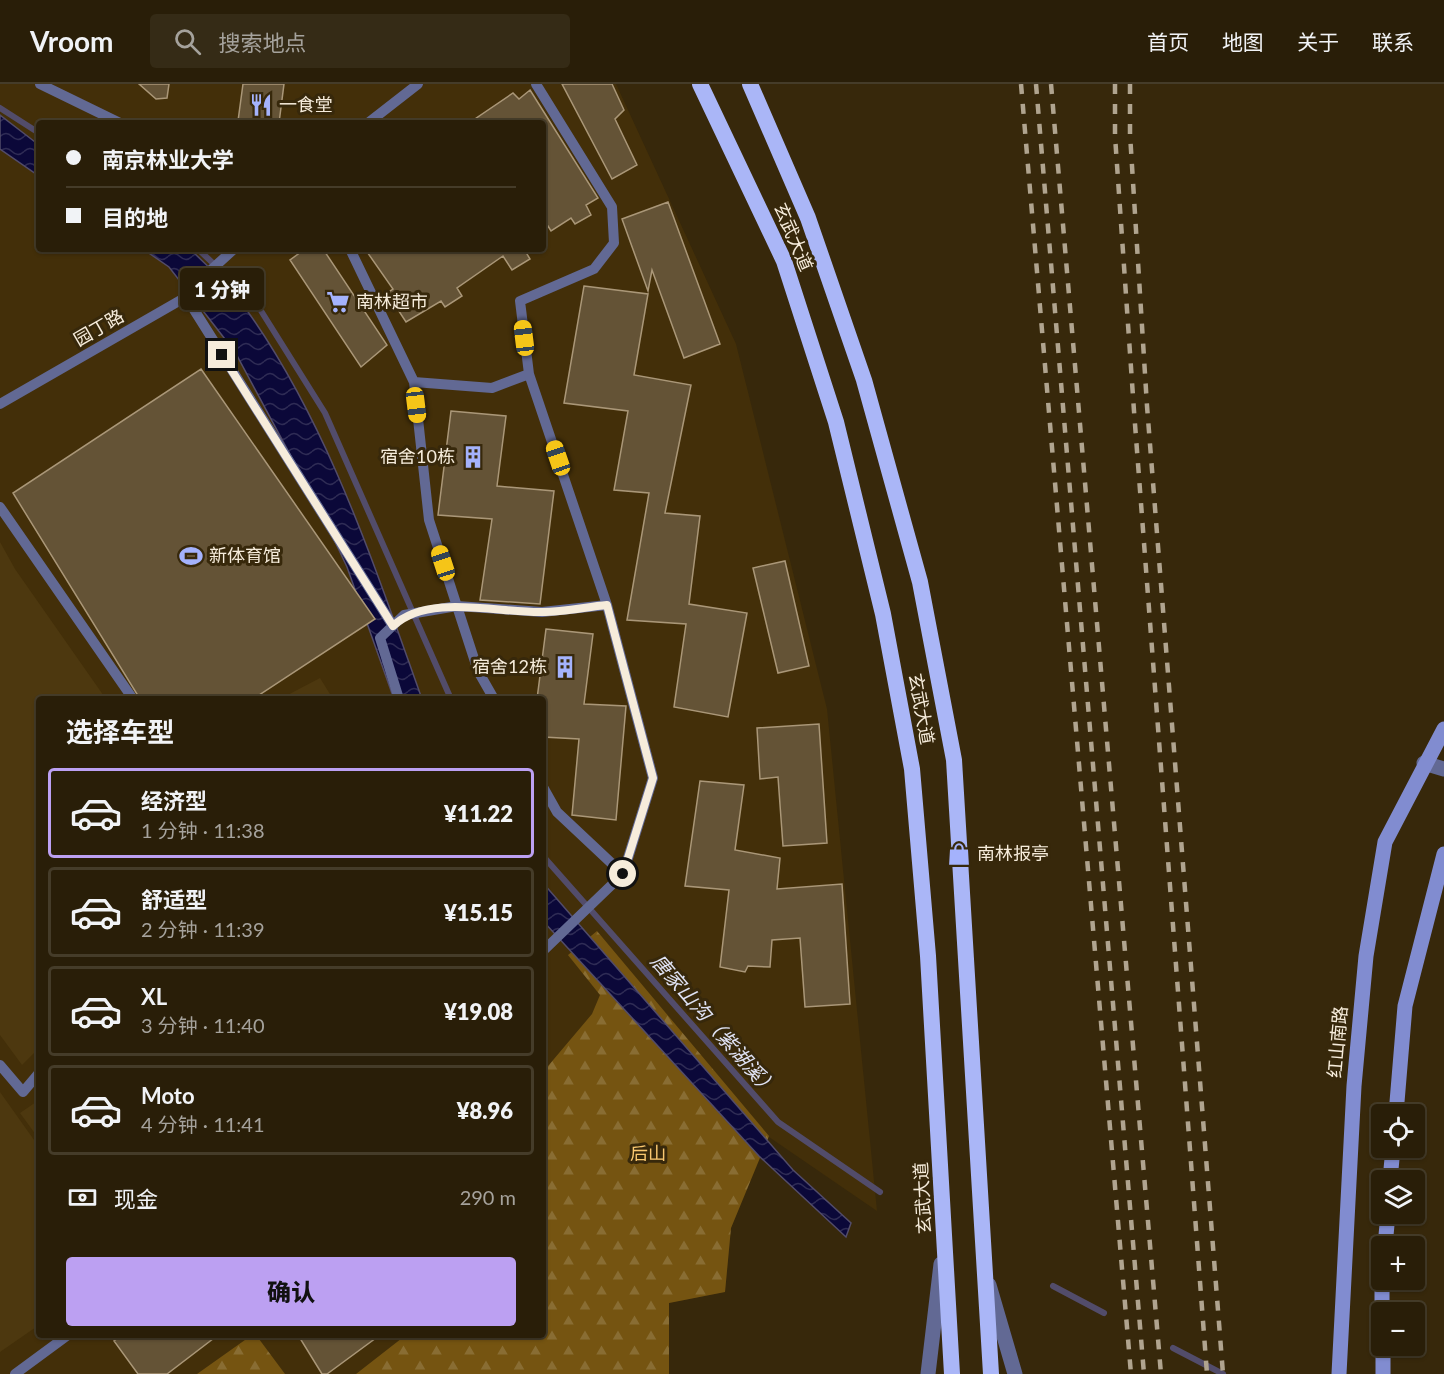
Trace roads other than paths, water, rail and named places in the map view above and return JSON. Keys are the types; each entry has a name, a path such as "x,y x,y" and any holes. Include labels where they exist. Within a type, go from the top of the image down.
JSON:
{"highway":[{"name":"玄武大道","path":"700,84 784,261 836,422 883,614 912,769 928,956 952,1374"},
{"name":"玄武大道","path":"750,84 808,218 864,380 920,582 954,760 991,1374"}],"main road":[{"name":"红山南路","path":"1339,1374 1354,1086 1366,956 1385,842 1424,763 1444,729"},
{"path":"1397,1104 1404,1006 1444,854"},
{"path":"1383,1356 1383,1374"}],"street":[{"path":"1424,763 1444,769"},
{"path":"928,1374 944,1231"},
{"path":"984,1268 1015,1374"}],"lane":[{"path":"40,84 114,120"},
{"path":"372,120 418,84"},
{"path":"536,84 612,207 614,243 594,269 520,301 529,374 607,605 653,778 623,874 546,946"},
{"name":"园丁路","path":"0,404 186,297 189,290 231,252"},
{"path":"351,252 414,382 429,520 478,671 492,696"},
{"path":"186,297 393,626"},
{"path":"414,382 492,388 529,374"},
{"path":"0,507 131,696"},
{"path":"398,696 380,638 404,615 457,606 542,612 607,605"},
{"path":"546,792 557,812 623,874"},
{"path":"0,1065 24,1092 36,1077"},
{"path":"15,1374 64,1338"}],"water":[{"path":"0,115 36,143 36,174 0,149"},
{"path":"147,252 193,252 233,291 269,343 297,391 345,491 421,696 393,696 347,567 321,512 235,352 169,267"},
{"path":"546,886 793,1170 851,1223 846,1237 759,1156 546,924"}],"waterway":[{"name":"唐家山沟（紫湖溪）","path":"0,108 36,131"},
{"name":"唐家山沟（紫湖溪）","path":"201,252 258,306 325,413 450,696"},
{"name":"唐家山沟（紫湖溪）","path":"546,859 778,1122 880,1192"},
{"name":"唐家山沟（紫湖溪）","path":"1053,1286 1104,1313"},
{"name":"唐家山沟（紫湖溪）","path":"1173,1348 1223,1374"}],"railway":[{"path":"1021,84 1131,1374"},
{"path":"1036,84 1144,1374"},
{"path":"1051,84 1161,1374"},
{"path":"1115,84 1115,136 1134,411 1207,1374"},
{"path":"1130,84 1130,134 1147,406 1223,1374"}],"place":[{"name":"一食堂","path":"261,105"},
{"name":"南林超市","path":"338,302"},
{"name":"宿舍10栋","path":"473,457"},
{"name":"新体育馆","path":"191,556"},
{"name":"宿舍12栋","path":"565,667"},
{"name":"南林报亭","path":"959,854"}],"park label":[{"name":"后山","path":"648,1154"}]}
